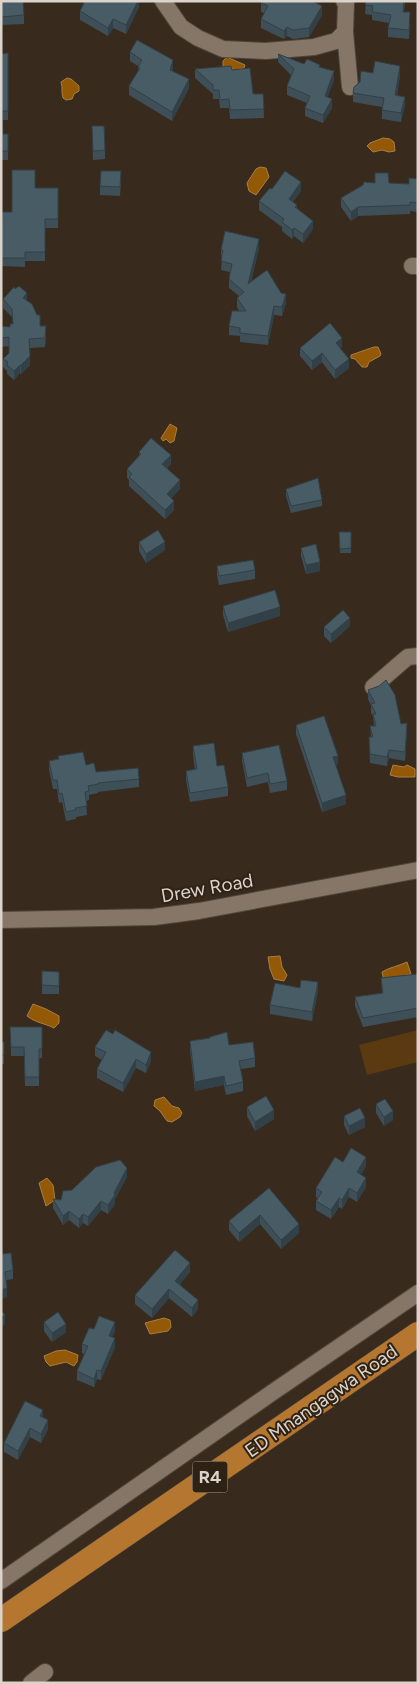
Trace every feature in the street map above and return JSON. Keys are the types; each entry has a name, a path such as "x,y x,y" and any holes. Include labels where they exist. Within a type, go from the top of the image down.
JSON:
{"highway":[{"name":"ED Mnangagwa Road","path":"1,1620 418,1334"}],"street":[{"path":"163,1 182,27 198,38 223,49 266,51 314,47 336,41 345,32"},
{"path":"344,1 346,4 345,32 350,87"},
{"path":"373,687 403,660 408,657 418,656"},
{"name":"Drew Road","path":"1,920 154,917 199,911 416,873"},
{"path":"1,1581 418,1293"},
{"path":"31,1683 45,1672"}],"shaded area":[{"path":"227,57 245,65 244,68 234,71 232,68 223,67 223,61"},
{"path":"67,78 79,86 79,91 74,94 72,99 66,100 63,98 61,82"},
{"path":"383,138 394,142 395,151 382,150 373,152 367,146 370,143"},
{"path":"260,167 266,168 269,177 256,195 249,191 247,183 256,169"},
{"path":"378,347 381,354 369,362 367,367 362,367 355,359 351,358 351,355"},
{"path":"170,424 177,428 174,441 170,443 166,439 163,441 161,438"},
{"path":"393,765 404,767 407,765 415,769 415,777 390,775"},
{"path":"280,956 282,967 287,975 284,981 274,979 268,957"},
{"path":"407,962 411,974 384,981 382,972"},
{"path":"33,1004 59,1016 59,1023 54,1028 27,1016"},
{"path":"418,1030 418,1062 367,1075 359,1045"},
{"path":"164,1097 172,1106 179,1108 182,1113 180,1117 172,1122 167,1121 154,1106 155,1100"},
{"path":"47,1178 53,1185 55,1200 46,1206 39,1183"},
{"path":"164,1318 170,1320 171,1327 168,1331 150,1334 145,1323"},
{"path":"65,1350 78,1355 74,1366 66,1362 50,1366 46,1362 44,1356 56,1351"}],"building":[{"path":"1,1 23,1 24,15 1,17"},
{"path":"85,1 138,1 126,25 113,19 108,28 80,11"},
{"path":"262,1 312,1 322,6 309,28 293,30 287,27 284,31 261,19 268,6 261,3"},
{"path":"366,1 404,1 403,12 410,12 409,30 388,28 391,15 372,12 373,6 365,5"},
{"path":"137,40 173,60 170,70 189,79 172,112 129,86 140,68 138,67 142,60 130,52"},
{"path":"8,53 8,111 2,111 3,134 8,134 8,151 1,151 1,54"},
{"path":"278,54 304,64 307,59 320,65 319,67 334,71 325,96 332,99 323,115 305,108 310,96 287,86 294,69"},
{"path":"375,61 400,66 395,95 405,97 401,113 382,110 384,98 353,93 354,87 360,82 361,71 373,73"},
{"path":"231,66 232,70 250,68 253,94 263,94 264,109 230,110 229,99 220,100 219,90 213,90 213,85 195,69"},
{"path":"92,126 104,126 105,150 93,151"},
{"path":"12,170 35,170 35,188 58,188 58,219 45,219 45,252 25,252 25,258 1,258 2,212 12,212"},
{"path":"101,171 121,171 120,187 100,186"},
{"path":"285,171 301,182 289,199 297,205 295,207 313,221 303,234 294,228 292,230 282,222 284,219 259,201 270,188 272,189"},
{"path":"375,173 388,173 389,183 409,184 409,178 418,179 418,203 410,202 410,205 358,207 351,212 341,198 363,185 364,182 375,183"},
{"path":"225,231 259,239 248,284 267,270 281,293 286,294 282,307 274,306 268,336 240,333 240,328 229,326 232,311 246,311 237,298 244,292 229,279 232,264 221,261"},
{"path":"19,286 27,293 23,298 32,304 37,315 40,315 40,326 46,326 45,338 29,339 30,356 14,371 7,365 8,362 3,359 9,353 9,337 1,338 1,326 10,327 10,324 13,324 12,309 3,299 14,287 15,289"},
{"path":"330,323 342,338 336,343 349,359 335,370 322,353 312,361 300,348"},
{"path":"151,438 171,455 162,464 180,480 167,494 174,501 165,510 129,477 132,474 127,469 141,454 139,452"},
{"path":"318,478 322,500 291,506 286,489"},
{"path":"158,530 165,542 146,554 139,542"},
{"path":"339,532 351,532 351,548 340,549"},
{"path":"316,544 320,562 306,565 301,548"},
{"path":"253,560 255,570 219,576 217,566"},
{"path":"275,590 280,607 228,623 223,606"},
{"path":"343,610 350,618 331,634 324,627"},
{"path":"386,680 395,695 401,724 407,723 405,752 389,750 387,757 370,754 369,737 373,737 370,726 376,726 373,714 376,714 371,704 375,703 368,690 379,686"},
{"path":"324,716 338,756 333,757 346,795 322,803 296,725"},
{"path":"214,743 217,766 224,765 228,787 190,793 186,771 197,769 193,746"},
{"path":"279,745 287,781 270,784 268,773 247,778 242,753"},
{"path":"83,752 86,765 94,763 96,772 138,768 139,779 98,783 88,786 89,791 85,792 87,806 66,812 62,793 59,794 57,780 53,780 49,761 59,759 58,756"},
{"path":"42,971 59,972 59,986 42,985"},
{"path":"418,974 418,1008 363,1018 355,997 383,993 381,978"},
{"path":"301,980 318,982 312,1012 270,1005 275,983 300,988"},
{"path":"10,1027 42,1027 42,1049 39,1049 39,1077 25,1077 24,1047 11,1047"},
{"path":"106,1030 113,1034 115,1030 151,1052 146,1065 136,1059 123,1083 97,1069 106,1052 95,1047"},
{"path":"227,1032 229,1045 253,1042 255,1058 239,1061 243,1082 226,1086 224,1076 195,1082 190,1041 210,1038"},
{"path":"1,1042 4,1042 4,1055 1,1055"},
{"path":"266,1096 274,1110 255,1122 247,1107"},
{"path":"385,1099 393,1111 384,1117 376,1104"},
{"path":"360,1108 365,1118 349,1126 344,1116"},
{"path":"351,1148 366,1157 357,1172 366,1178 357,1193 349,1188 342,1200 339,1198 331,1210 316,1201 322,1192 316,1188 335,1157 343,1162"},
{"path":"120,1160 127,1168 114,1193 115,1195 108,1205 101,1201 88,1217 83,1214 79,1219 69,1211 63,1216 53,1199 61,1200 63,1191 72,1190 96,1167"},
{"path":"269,1188 299,1224 281,1240 260,1215 239,1233 229,1221"},
{"path":"175,1250 190,1263 175,1281 198,1300 192,1308 169,1289 152,1309 135,1295"},
{"path":"11,1253 13,1270 5,1272 7,1288 1,1290 1,1254"},
{"path":"1,1310 5,1315 1,1318"},
{"path":"58,1312 66,1324 52,1333 44,1322"},
{"path":"99,1316 115,1322 109,1336 115,1338 101,1371 97,1370 94,1379 77,1371 88,1346 82,1344 89,1328 94,1329"},
{"path":"25,1401 43,1410 40,1416 48,1420 41,1434 30,1428 18,1451 4,1443"}]}
